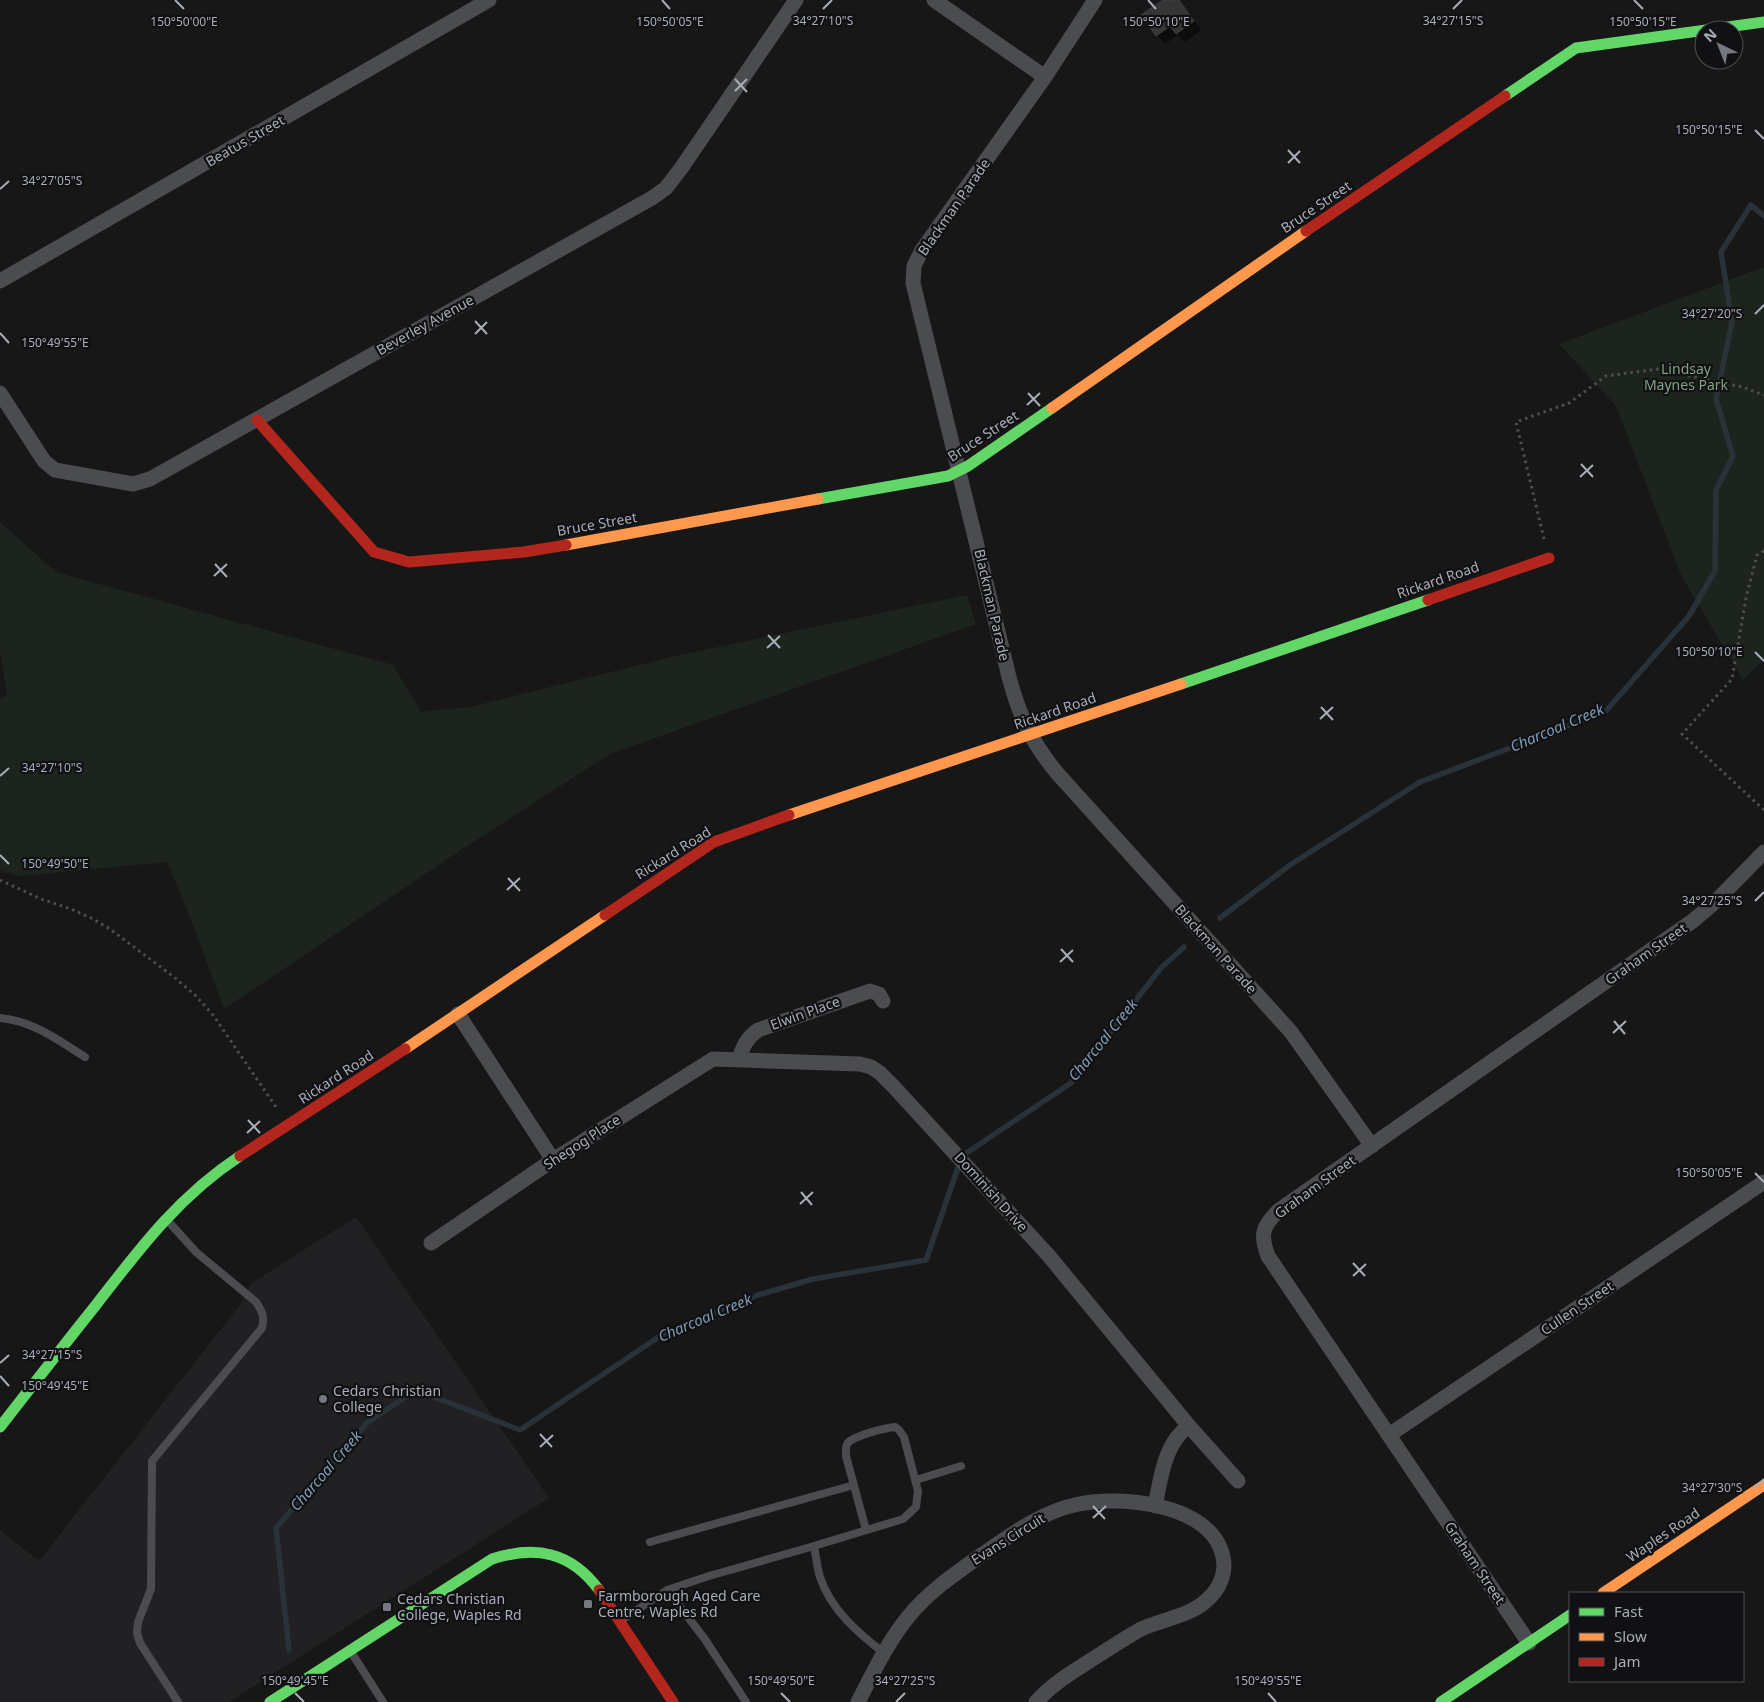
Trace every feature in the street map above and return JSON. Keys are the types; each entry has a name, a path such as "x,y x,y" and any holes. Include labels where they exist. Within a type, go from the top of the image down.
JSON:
{"street":[{"name":"Beatus Street","path":"0,280 288,117 489,0"},
{"name":"Beverley Avenue","path":"0,393 44,461 55,470 133,484 150,479 652,198 666,188 796,0"},
{"path":"934,0 1045,77"},
{"name":"Blackman Parade","path":"1095,0 1045,77 922,250 914,266 914,282 1013,691 1022,720 1030,735 1058,773 1291,1032 1372,1146"},
{"name":"Bruce Street","path":"257,420 374,552 409,562 524,552 948,476 968,466 1285,246 1576,48 1764,22"},
{"name":"Rickard Road","path":"0,1427 165,1218 196,1188 224,1166 458,1014 714,842 1549,558"},
{"name":"Graham Street","path":"1529,1643 1268,1256 1264,1245 1263,1233 1268,1221 1278,1211 1694,920 1728,890 1764,852"},
{"name":"Elwin Place","path":"739,1059 749,1036 758,1030 870,991 879,994 883,1001"},
{"path":"458,1014 553,1160"},
{"name":"Shegog Place","path":"431,1243 553,1160 712,1059 739,1059"},
{"name":"Dominish Drive","path":"739,1059 846,1063 871,1067 887,1080 1050,1256 1189,1426 1238,1481"},
{"name":"Cullen Street","path":"1390,1435 1764,1182"},
{"path":"1155,1506 1165,1459 1178,1435 1189,1426"},
{"name":"Waples Road","path":"1604,1592 1764,1484"},
{"name":"Evans Circuit","path":"858,1702 884,1653 908,1616 936,1589 962,1568 1034,1521 1055,1511 1079,1504 1130,1502 1155,1506 1185,1515 1195,1520 1214,1536 1221,1548 1224,1559 1224,1571 1220,1583 1213,1594 1203,1604 1191,1611 1157,1622 1128,1637 1059,1681 1036,1702"},
{"path":"270,1702 492,1559 520,1551 550,1554 566,1559 578,1567 596,1585 673,1702"},
{"path":"1442,1702 1569,1616"}],"lane":[{"path":"0,1018 29,1025 45,1032 85,1057"},
{"path":"165,1218 196,1252 256,1302 262,1311 264,1320 262,1328 152,1461 151,1589 138,1622 138,1632 140,1643 178,1702"},
{"path":"620,1621 667,1590 895,1522 910,1514 916,1507 918,1499 916,1480 904,1437 899,1430 892,1428 858,1437 846,1446 846,1456 866,1530"},
{"path":"916,1480 962,1466"},
{"path":"650,1542 854,1485"},
{"path":"814,1546 820,1577 827,1594 850,1624 884,1653"},
{"path":"667,1590 704,1638 746,1702"},
{"path":"350,1650 383,1702"}],"path":[{"path":"1549,558 1516,422 1569,403 1606,376 1658,369 1742,386 1764,395"},
{"path":"1764,551 1757,555 1746,598 1732,679 1682,734 1764,810"},
{"path":"0,880 41,900 71,909 91,918 110,929 174,977 196,996 213,1015 288,1126"}],"shaded area":[{"name":"Cedars Christian College","path":"356,1217 549,1498 229,1702 0,1702 0,1530 39,1561 243,1301 250,1284"}],"green space":[{"name":"Lindsay Maynes Park","path":"1764,267 1764,659 1743,680 1681,575 1616,406 1559,344"},
{"path":"0,522 56,572 393,665 421,712 470,707 675,656 967,595 976,624 610,754 464,848 224,1009 192,922 167,862 19,876 0,871 0,700 7,694 0,651"}],"building":[{"path":"1163,0 1179,0 1194,21 1176,34 1170,26 1156,36 1141,15"}],"waterway":[{"name":"Charcoal Creek","path":"1220,918 1290,865 1420,782 1605,712 1689,616 1715,571 1716,490 1733,456 1716,399 1732,322 1721,252 1751,205 1764,216"},
{"name":"Charcoal Creek","path":"289,1650 276,1528 368,1422 416,1390 520,1430 660,1336 758,1295 813,1279 926,1260 962,1156 1071,1083 1161,968 1184,947"}],"traffic: fast":[{"path":"1505,96 1576,48 1764,22"},
{"path":"818,499 948,476 968,466 1052,408"},
{"path":"1181,684 1428,600"},
{"path":"0,1427 145,1243 198,1188 240,1156"},
{"path":"270,1702 492,1559 523,1553 552,1555 577,1567 599,1590"},
{"path":"1441,1702 1569,1616"}],"traffic: slow":[{"path":"1052,408 1306,231"},
{"path":"566,545 818,499"},
{"path":"789,815 1181,684"},
{"path":"405,1049 605,915"},
{"path":"1604,1592 1764,1485"}],"traffic: jam":[{"path":"1306,231 1505,96"},
{"path":"257,420 374,552 409,562 524,552 566,545"},
{"path":"1428,600 1549,558"},
{"path":"605,915 714,842 789,815"},
{"path":"240,1156 405,1049"},
{"path":"599,1590 673,1702"}],"place":[{"name":"Cedars Christian College","path":"323,1399"},
{"name":"Farmborough Aged Care Centre, Waples Rd","path":"588,1604"},
{"name":"Cedars Christian College, Waples Rd","path":"387,1607"}]}
